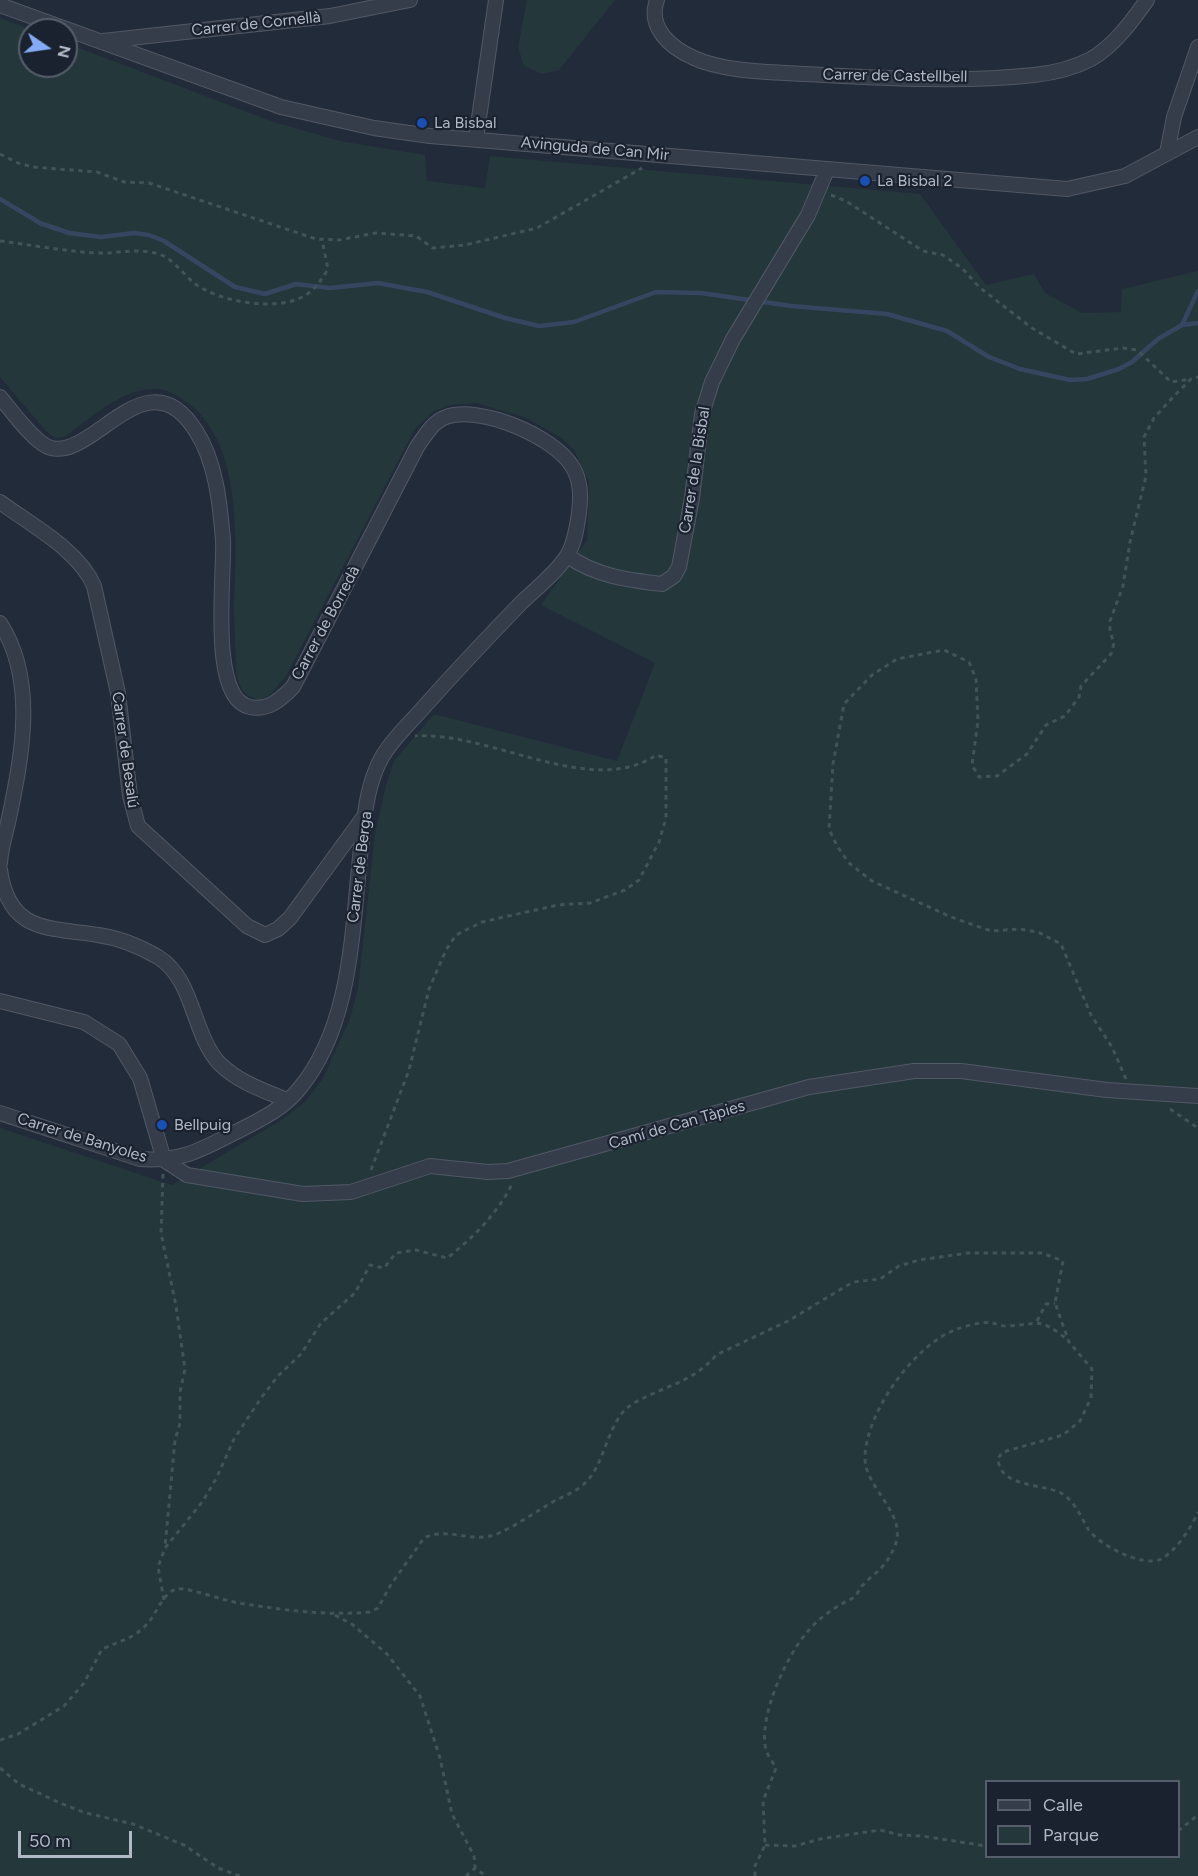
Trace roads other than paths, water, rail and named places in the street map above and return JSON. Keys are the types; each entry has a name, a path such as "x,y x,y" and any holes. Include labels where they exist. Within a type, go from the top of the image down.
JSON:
{"street":[{"name":"Carrer de Cornellà","path":"101,42 330,16 410,0"},
{"path":"476,139 496,0"},
{"name":"Carrer de Castellbell","path":"657,0 654,15 660,33 680,51 712,64 768,72 919,78 1014,76 1059,71 1091,59 1100,52 1122,32 1147,0"},
{"name":"Avinguda de Can Mir","path":"0,5 281,107 374,128 826,170 1067,189 1125,176 1198,137"},
{"path":"1167,153 1174,117 1198,48"},
{"name":"Carrer de la Bisbal","path":"568,556 581,566 615,577 662,584 674,576 683,553 702,414 712,382 733,339 808,214 826,170"},
{"name":"Carrer de Borredà","path":"0,397 38,441 49,448 69,447 132,406 150,403 174,409 196,430 208,454 219,505 223,541 223,670 236,700 245,706 269,706 280,700 292,687 417,447 437,421 449,416 465,414 485,417 540,437 562,453 578,479 581,494 576,530 568,556"},
{"name":"Carrer de Besalú","path":"0,501 77,558 88,571 94,586 118,693 130,796 138,826 247,926 265,935 278,929 307,897 365,816"},
{"name":"Carrer de Berga","path":"165,1160 189,1155 260,1120 298,1091 320,1057 340,1003 353,924 371,780 396,737 472,653 568,556"},
{"path":"0,623 14,651 23,692 23,718 18,771 0,863"},
{"path":"0,870 7,898 21,917 30,923 53,931 131,943 162,960 185,990 202,1035 218,1062 238,1080 286,1100"},
{"path":"0,1001 84,1022 119,1044 140,1078 165,1160"},
{"name":"Camí de Can Tàpies","path":"165,1160 187,1175 303,1194 328,1194 363,1188 430,1166 499,1173 519,1169 810,1087 914,1071 961,1071 1129,1092 1198,1096"},
{"name":"Carrer de Banyoles","path":"0,1113 140,1159 165,1160"}],"waterway":[{"path":"0,199 40,223 69,233 101,237 134,233 149,235 164,241 235,287 265,294 296,284 330,288 378,283 427,292 505,318 539,326 574,322 656,292 701,293 791,306 887,314 947,331 989,357 1020,369 1070,380 1087,379 1119,369 1132,362 1158,339 1182,325 1198,323"},
{"path":"1182,325 1198,291"}],"place":[{"name":"La Bisbal","path":"422,123"},
{"name":"La Bisbal 2","path":"865,181"},
{"name":"Bellpuig","path":"162,1125"}]}
